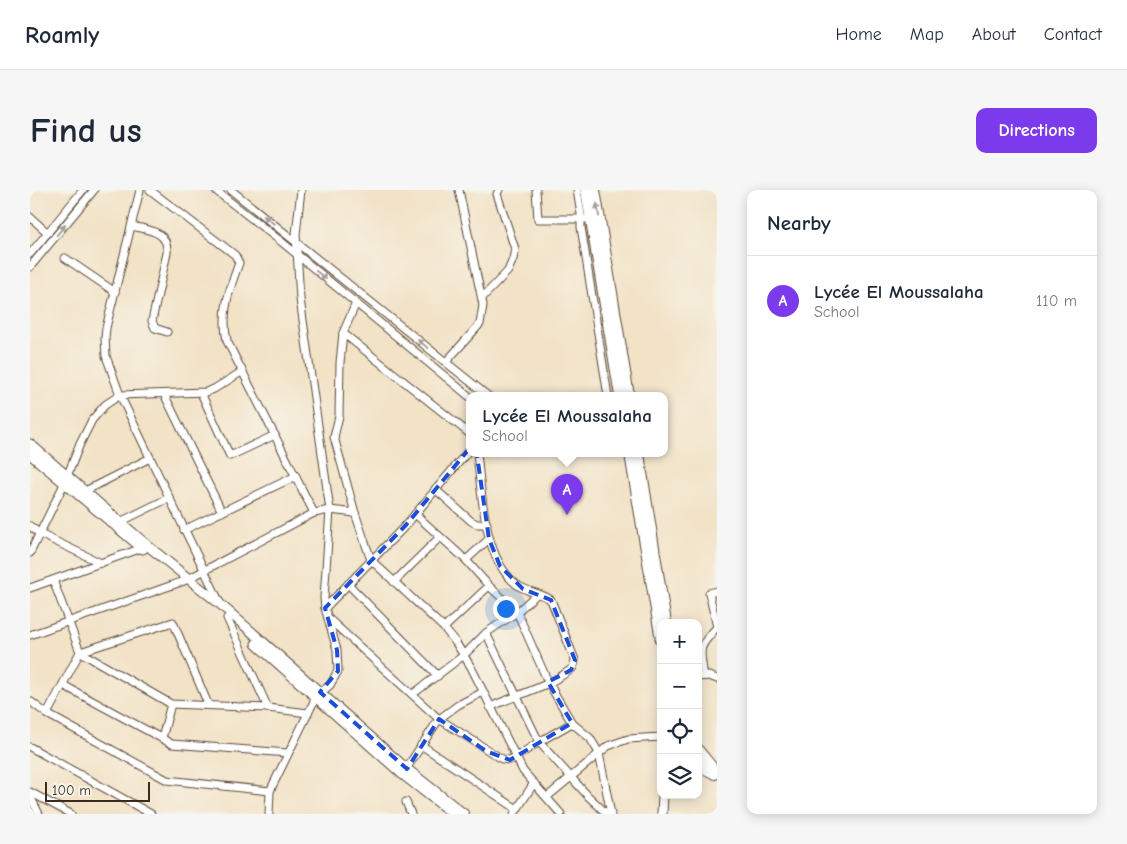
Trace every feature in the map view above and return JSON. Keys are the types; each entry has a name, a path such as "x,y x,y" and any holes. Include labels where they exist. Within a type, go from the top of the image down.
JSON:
{"main road":[{"path":"586,190 586,219 619,392"},
{"path":"595,190 628,392"},
{"path":"630,457 658,619"},
{"path":"639,457 665,619"},
{"path":"701,754 717,774"},
{"path":"702,767 717,774"}],"street":[{"path":"30,254 83,190"},
{"path":"30,267 94,190"},
{"path":"140,190 106,328 105,346 109,366 120,395 220,604"},
{"path":"150,190 235,255 239,263 225,310 224,324 227,341 314,513"},
{"path":"215,190 466,394"},
{"path":"231,190 483,392"},
{"path":"269,814 270,791 288,753 318,694 330,685 338,671 338,650 325,608 330,510 300,299 296,241 301,190"},
{"path":"446,362 480,324 483,305 459,190"},
{"path":"482,298 508,271 515,249 497,194 499,190"},
{"path":"536,190 538,219 586,219"},
{"path":"577,190 586,219 581,227 607,392"},
{"path":"30,217 48,233"},
{"path":"132,226 157,232 165,239 167,244 167,253 152,321 155,328 167,332"},
{"path":"65,258 115,292"},
{"path":"356,303 343,334 340,363 339,416 334,437 355,513 371,560 444,628 464,655 523,771 561,814"},
{"path":"343,334 466,431"},
{"path":"30,553 66,480 92,420 105,405 120,395 201,393 214,389 243,371"},
{"path":"201,393 230,456 275,435"},
{"path":"164,394 222,512"},
{"path":"30,444 66,480 85,491 145,547"},
{"path":"30,454 66,480 145,547 220,604 453,814"},
{"path":"325,608 415,514 466,454"},
{"path":"477,457 489,538 500,566 514,583 523,589 546,596 551,600 575,660 571,670 490,707"},
{"path":"85,491 150,458"},
{"path":"184,530 296,476"},
{"path":"435,489 471,521 477,524 487,524"},
{"path":"120,522 168,498"},
{"path":"30,635 187,580 314,513 330,510 355,513"},
{"path":"415,514 466,560 489,586 518,612 548,682 572,723 590,738 600,753 612,814"},
{"path":"30,526 40,534 101,563"},
{"path":"394,582 440,537"},
{"path":"466,560 489,538"},
{"path":"30,588 145,547"},
{"path":"53,580 80,652 171,704 208,704 308,713"},
{"path":"187,580 228,618 318,694"},
{"path":"348,584 438,676"},
{"path":"444,628 489,586"},
{"path":"700,664 702,644 717,627 709,593 717,592"},
{"path":"413,694 464,655 486,633 518,612 537,594"},
{"path":"228,618 268,708"},
{"path":"328,619 439,719 502,759 510,760 516,757 572,723"},
{"path":"47,714 80,652 173,622 208,704"},
{"path":"486,633 539,742 607,814"},
{"path":"702,677 717,679"},
{"path":"63,685 172,744 288,753"},
{"path":"405,772 439,719 458,705 483,692"},
{"path":"30,701 47,714 166,780 270,791"},
{"path":"162,738 171,704"},
{"path":"546,797 572,778 600,753 617,742 628,739 657,737"},
{"path":"421,746 516,812 534,783"},
{"path":"30,747 151,814"},
{"path":"405,772 464,814"},
{"path":"30,794 39,814"},
{"path":"30,794 71,814"},
{"path":"662,814 663,799"},
{"path":"406,802 411,814"}],"highlighted area":[{"path":"476,448 489,539 500,566 523,589 551,600 575,660 571,670 548,682 572,723 510,760 486,751 439,719 407,769 320,692 338,671 337,650 325,608 406,525 469,449"}],"place":[{"name":"Lycée El Moussalaha","path":"567,515"}]}
